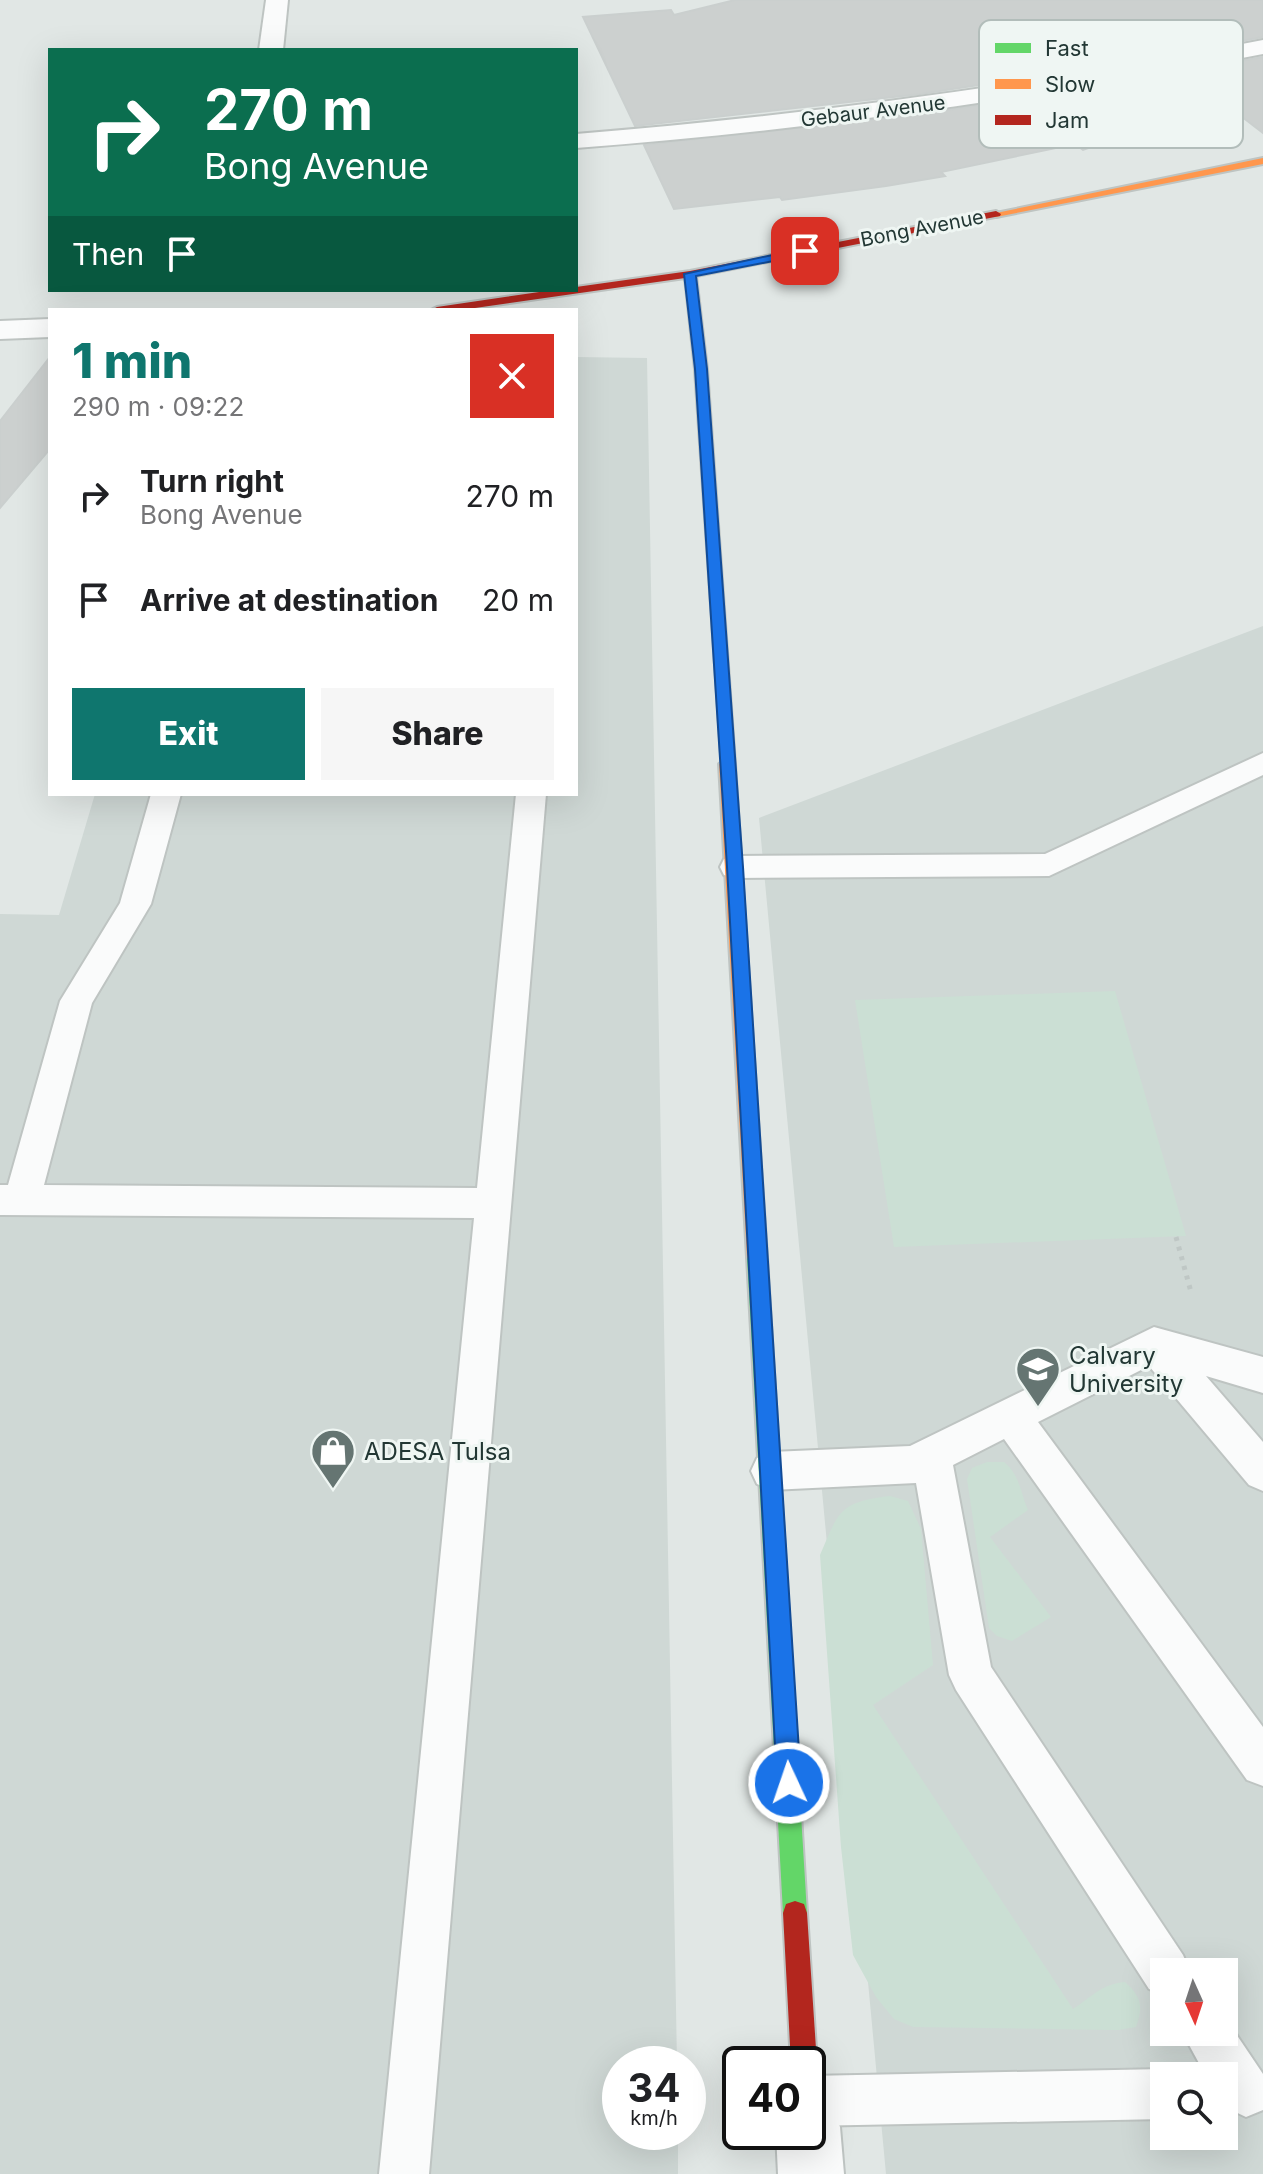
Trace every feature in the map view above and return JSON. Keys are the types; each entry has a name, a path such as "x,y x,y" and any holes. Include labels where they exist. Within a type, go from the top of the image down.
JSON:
{"street":[{"path":"271,48 277,0"},
{"name":"Gebaur Avenue","path":"1243,51 1263,47"},
{"name":"Gebaur Avenue","path":"578,141 770,124 979,97"},
{"name":"Bong Avenue","path":"578,292 690,274 1263,161"},
{"path":"690,274 701,369 735,867 803,2046"},
{"name":"Bong Avenue","path":"453,308 577,292"},
{"path":"0,330 48,328"},
{"path":"809,2150 811,2174"}],"lane":[{"path":"735,867 1049,865 1263,763"},
{"path":"165,796 135,904 76,1001 11,1200 495,1203"},
{"path":"404,2174 531,796"},
{"path":"771,1471 913,1465 1154,1344 1263,1375"},
{"path":"1154,1344 1263,1472"},
{"path":"1011,1416 1263,1764"},
{"path":"931,1456 971,1675 1157,1958"},
{"path":"1215,2046 1244,2092"},
{"path":"826,2101 1150,2094"}],"path":[{"path":"1176,1237 1191,1292"}],"shaded area":[{"name":"ADESA Tulsa","path":"578,357 647,358 677,2046 602,2046 602,2150 678,2150 678,2174 0,2174 0,914 59,915 94,796 578,796"},
{"name":"Calvary University","path":"1263,626 1263,2174 886,2174 759,818"}],"green space":[{"path":"1115,991 1186,1236 894,1247 855,1000"},
{"path":"987,1462 1004,1462 1009,1467 1017,1478 1028,1510 990,1537 1051,1617 1012,1641 997,1636 989,1628 967,1479 972,1468"},
{"path":"890,1496 908,1501 921,1529 933,1665 873,1705 1073,2009 1103,1988 1125,1982 1140,2003 1136,2027 1118,2030 913,2027 894,2019 876,1997 853,1955 841,1847 820,1555 843,1511 860,1502"}],"building":[{"path":"735,0 1263,0 1263,37 1243,41 1243,20 979,20 979,85 635,126 583,17 671,10 674,15"},
{"path":"1263,57 1263,133 1243,118 1243,61"},
{"path":"979,105 979,148 1056,148 941,172 945,176 886,186 782,200 780,197 674,209 644,145"},
{"path":"48,360 48,451 0,508 0,421"}],"traffic: fast":[{"path":"757,1257 795,1913"}],"traffic: slow":[{"path":"996,214 1263,161"},
{"path":"727,764 757,1257"}],"traffic: jam":[{"path":"578,290 690,274 996,214"},
{"path":"690,274 701,369 727,764"},
{"path":"451,308 564,292"},
{"path":"795,1913 803,2046"}],"place":[{"name":"Calvary University","path":"1038,1408"},
{"name":"ADESA Tulsa","path":"333,1490"}],"route":[{"path":"789,1783 735,867 701,369 690,274 805,251"}]}
